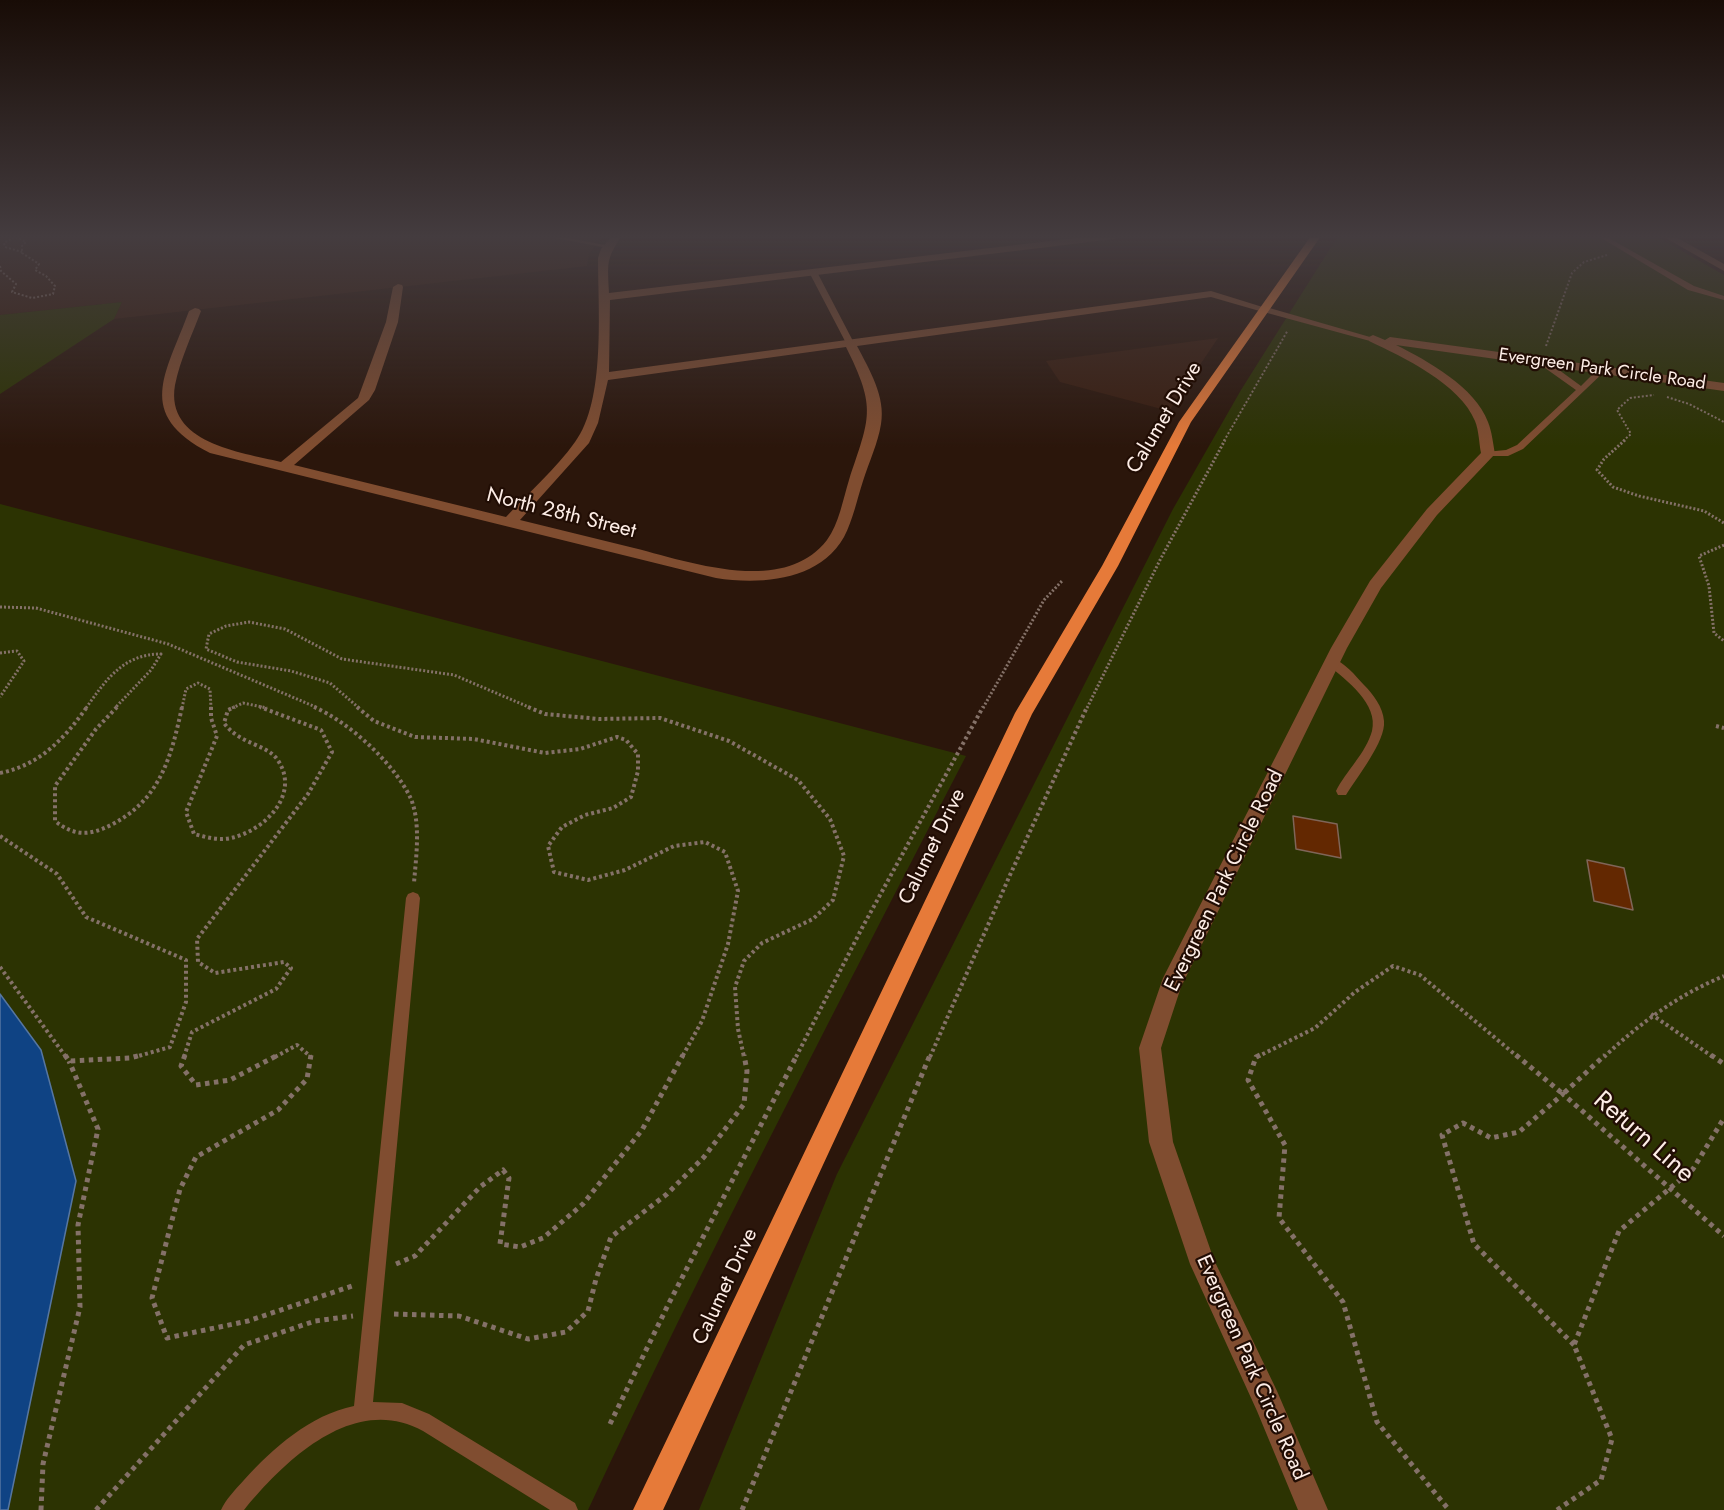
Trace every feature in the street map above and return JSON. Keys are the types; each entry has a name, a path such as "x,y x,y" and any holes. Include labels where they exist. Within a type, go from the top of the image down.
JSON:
{"main road":[{"name":"Calumet Drive","path":"648,1510 1024,713 1110,566 1185,422 1265,306"}],"street":[{"path":"283,467 363,400 369,390 386,343 394,306"},
{"path":"509,523 582,443 594,421 601,377 603,306"},
{"path":"601,377 1119,306"},
{"path":"1254,306 1263,309"},
{"name":"North 28th Street","path":"195,311 169,384 168,410 173,420 185,433 215,450 730,576 760,576 789,570 810,561 826,550 838,534 875,423 876,404 873,390 850,343"},
{"name":"Evergreen Park Circle Road","path":"1373,339 1541,361 1674,382 1724,387"},
{"name":"Evergreen Park Circle Road","path":"1313,1510 1267,1401 1203,1264 1161,1142 1150,1048 1171,985 1332,662 1375,585 1432,512 1488,454 1481,420 1451,385 1412,357 1373,339"}],"lane":[{"path":"831,306 850,343"},
{"name":"Evergreen Park Circle Road","path":"1263,309 1373,339"},
{"path":"1541,361 1580,388"},
{"path":"1488,454 1508,453 1520,447 1580,388 1602,370"},
{"path":"1332,662 1350,676 1377,711 1378,730 1342,791"},
{"path":"363,1413 413,898"},
{"path":"231,1510 264,1473 312,1432 338,1419 363,1413 391,1411 416,1418 568,1510"}],"path":[{"path":"1541,361 1560,306"},
{"path":"742,1510 921,1074 1040,803 1183,512 1290,326"},
{"path":"1724,422 1689,404 1659,394 1629,398 1617,410 1631,434 1597,470 1613,487 1639,496 1704,511 1724,523"},
{"path":"1724,545 1699,556 1709,586 1714,633 1724,641"},
{"path":"610,1425 679,1284 867,918 1014,651 1044,600 1062,581"},
{"path":"0,607 36,608 168,644 326,712 356,734 388,765 411,801 417,835 413,898"},
{"path":"0,653 17,651 24,661 0,697"},
{"path":"1716,726 1724,728"},
{"path":"0,836 57,874 86,917 186,960 186,1002 170,1047 130,1058 69,1061"},
{"name":"Return Line","path":"1449,1510 1377,1422 1342,1302 1279,1218 1285,1145 1248,1080 1256,1057 1316,1028 1355,992 1393,966 1420,975 1563,1094 1724,1236"},
{"path":"0,967 69,1061 98,1129 78,1225 80,1307 43,1464 41,1510"},
{"path":"1557,1510 1601,1480 1612,1439 1574,1345 1474,1244 1442,1135 1463,1123 1491,1137 1519,1132 1651,1014 1706,982 1724,976"},
{"path":"1651,1014 1724,1064"},
{"path":"1574,1345 1619,1231 1693,1169 1724,1118"}],"shaded area":[{"path":"0,306 80,306 0,315"},
{"path":"120,306 226,306 114,319"},
{"path":"1218,338 1169,411 1060,382 1046,361"}],"green space":[{"path":"80,306 120,306 114,319 0,394 0,315"},
{"path":"1294,306 1724,306 1724,1510 699,1510 837,1174 1173,509 1241,390"},
{"path":"0,504 966,756 726,1225 588,1510 0,1510"}],"water":[{"path":"0,994 41,1050 76,1181 8,1510 0,1510"}],"building":[{"path":"1293,816 1337,824 1341,858 1296,849"},
{"path":"1587,860 1624,868 1633,910 1594,901"}]}
